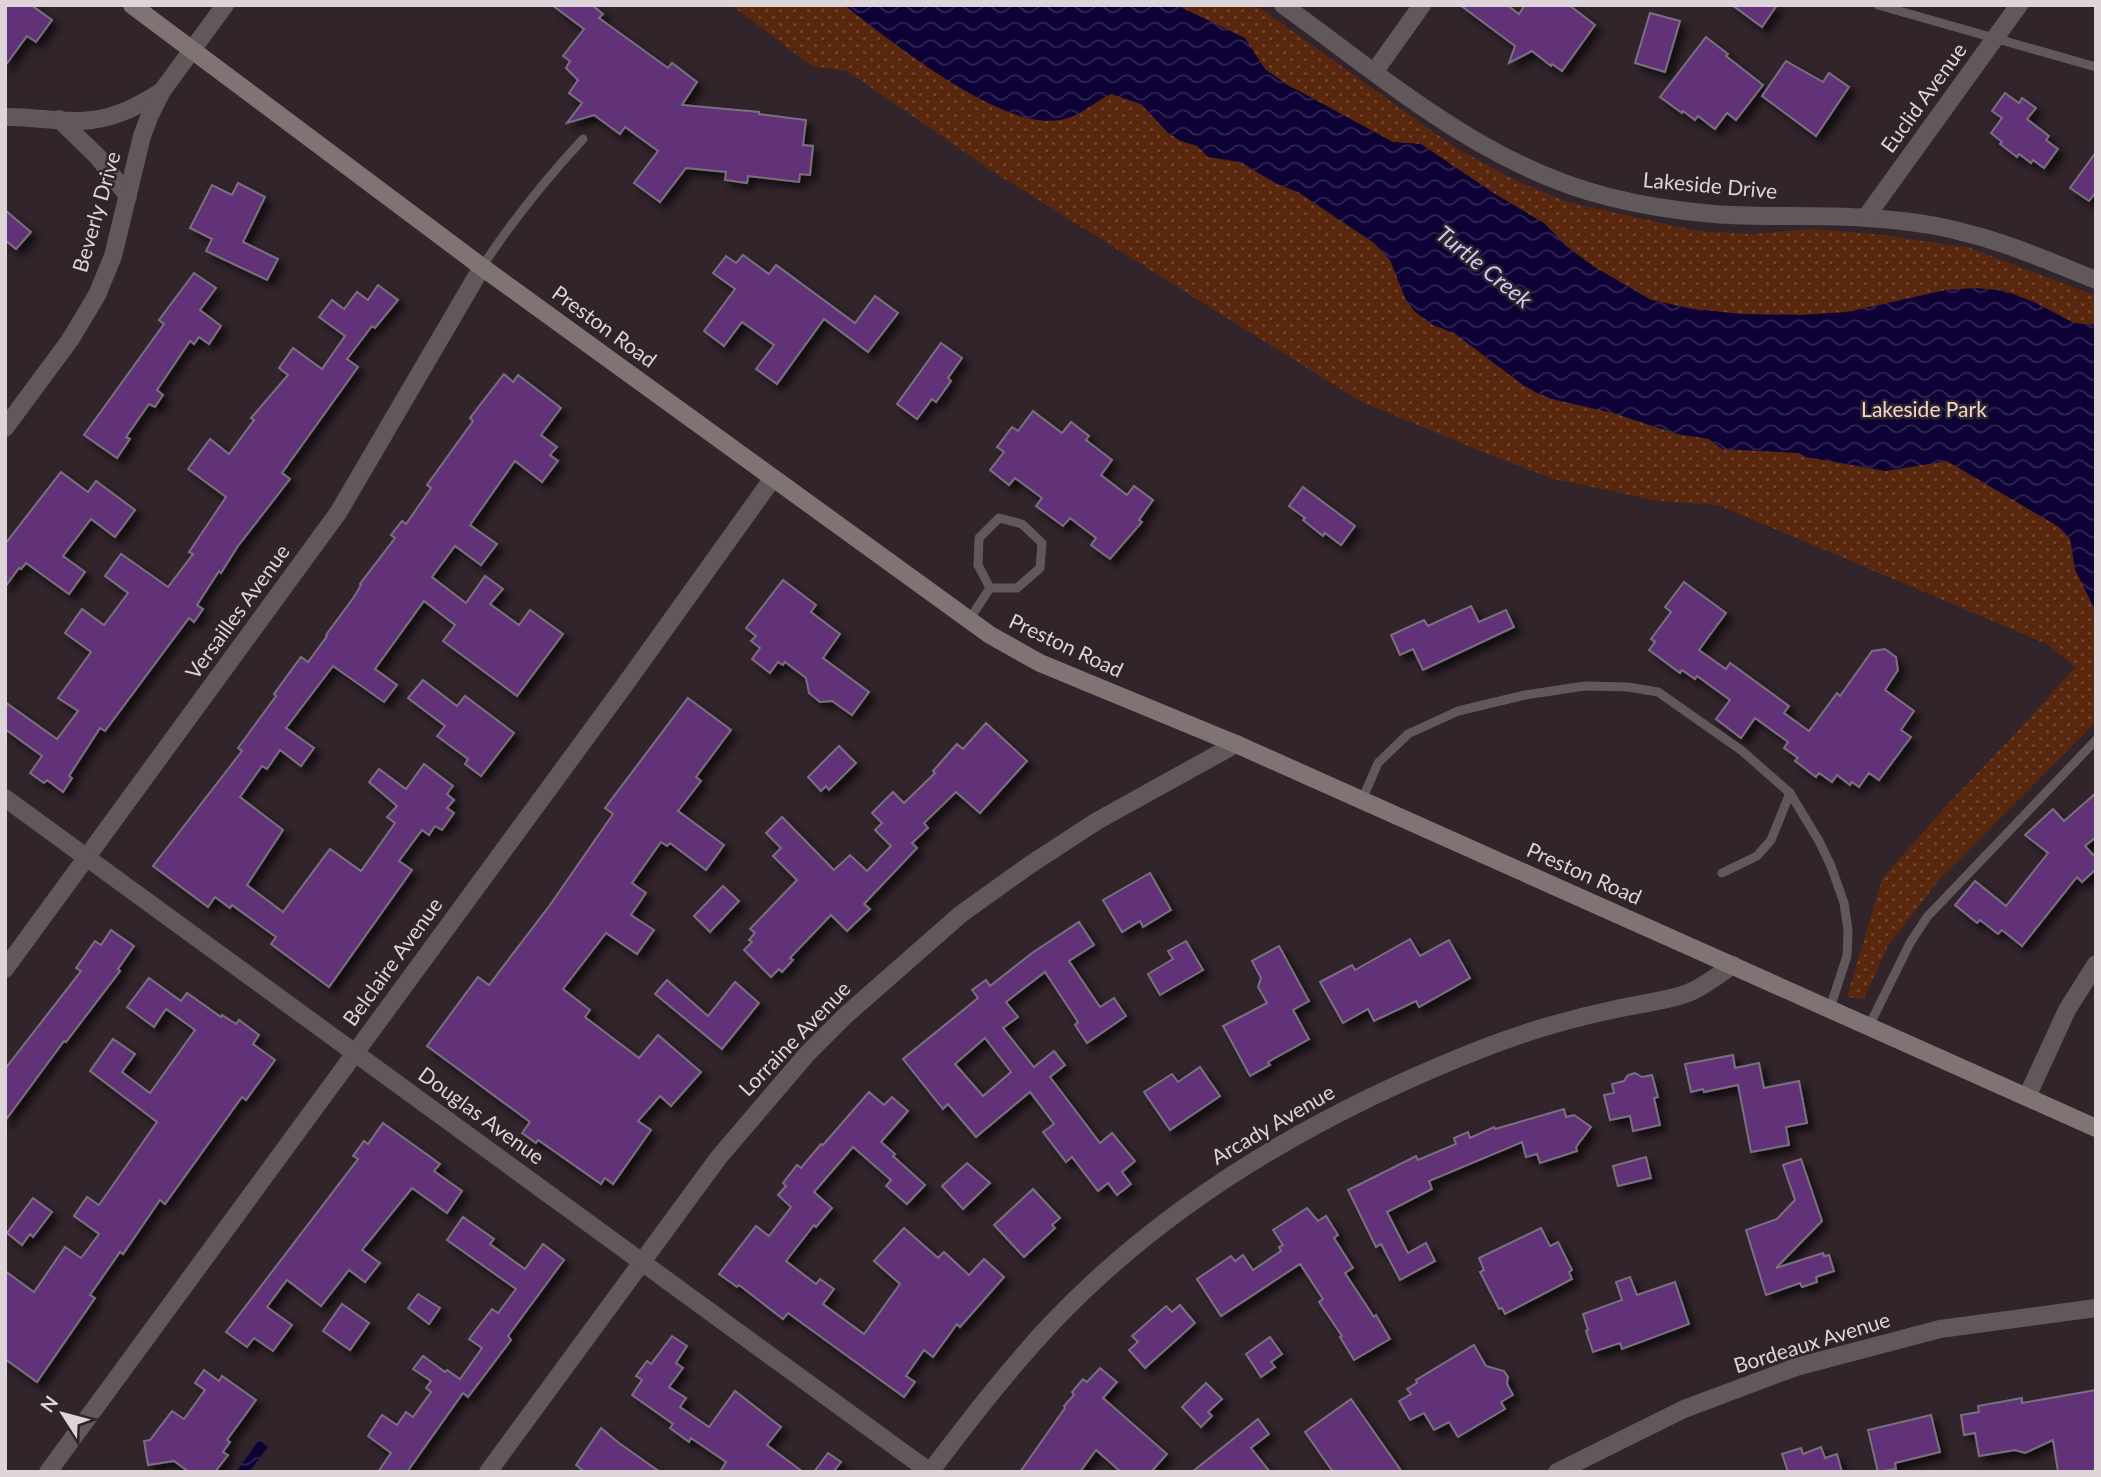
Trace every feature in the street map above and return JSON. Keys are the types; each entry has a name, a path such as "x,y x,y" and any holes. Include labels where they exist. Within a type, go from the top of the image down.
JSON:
{"main road":[{"name":"Preston Road","path":"132,5 482,267 989,635 1040,663 1236,744 2096,1128"}],"street":[{"name":"Beverly Drive","path":"5,428 70,340 97,295 113,256 142,136 162,91 225,5"},
{"name":"Lakeside Drive","path":"1283,5 1482,146 1522,167 1607,197 1657,208 1714,214 1866,217 1923,224 1968,233 2096,279"},
{"path":"1375,71 1422,5"},
{"name":"Euclid Avenue","path":"1866,217 2019,5"},
{"path":"5,117 89,121 110,117 139,105 162,91"},
{"path":"59,119 98,157 128,196"},
{"name":"Versailles Avenue","path":"5,969 338,513 482,267"},
{"name":"Belclaire Avenue","path":"48,1472 624,686 773,478"},
{"name":"Lorraine Avenue","path":"488,1472 719,1157 807,1054 887,978 961,914 1097,821 1236,744"},
{"name":"Douglas Avenue","path":"5,798 930,1472"},
{"path":"2027,1097 2067,1010 2096,964"},
{"name":"Arcady Avenue","path":"930,1472 1018,1360 1053,1322 1138,1245 1210,1189 1250,1163 1335,1113 1421,1073 1562,1021 1690,993 1733,965"},
{"name":"Bordeaux Avenue","path":"1558,1472 1684,1409 1796,1367 1940,1329 2096,1308"}],"lane":[{"path":"1878,5 2096,67"},
{"path":"482,267 546,178 583,139"},
{"path":"999,518 1023,524 1042,543 1040,568 1017,588 990,588 978,565 979,538 999,518"},
{"path":"969,620 990,588"},
{"path":"1362,800 1378,763 1409,734 1458,712 1525,695 1585,686 1658,692 1741,750 1790,793 1819,841 1844,903 1848,930 1847,956 1830,1008"},
{"path":"1869,1026 1910,943 1927,917 2096,740"},
{"path":"1722,873 1756,856 1771,840 1790,793"}],"green space":[{"name":"Lakeside Park","path":"731,5 1256,5 1456,148 1513,179 1567,202 1697,231 1751,234 1812,229 1884,235 1970,248 2096,296 2096,722 1939,880 1888,946 1864,999 1847,997 1882,879 2075,667 2047,644 1718,505 1659,501 1554,479 1360,401 995,173 847,71 812,66"}],"water":[{"name":"Turtle Creek","path":"844,5 1176,5 1245,38 1265,69 1286,84 1393,142 1421,144 1544,223 1566,246 1593,266 1651,300 1693,309 1742,314 1800,315 1847,312 1946,290 1976,288 2006,291 2074,323 2096,325 2096,612 2075,569 2070,539 2059,527 1947,461 1886,471 1806,457 1799,453 1722,449 1709,439 1677,434 1613,413 1537,393 1454,333 1433,325 1414,311 1405,298 1390,260 1374,243 1298,192 1277,184 1240,162 1208,157 1197,146 1181,141 1168,133 1141,104 1111,94 1079,113 1059,120 1035,119 1007,111 947,79"},
{"path":"259,1440 268,1447 249,1472 236,1472"}],"building":[{"path":"5,5 31,5 52,20 36,42 27,36 5,66"},
{"path":"552,5 592,5 603,14 599,18 668,68 672,63 697,82 682,105 759,112 806,120 803,145 813,146 810,175 800,174 799,182 748,176 747,183 725,180 726,172 686,168 660,202 634,183 658,151 625,127 620,134 594,115 567,123 582,103 569,93 578,80 566,68 570,61 563,56 584,29"},
{"path":"1460,5 1507,5 1519,14 1525,5 1569,5 1595,25 1562,71 1532,51 1509,63 1515,46"},
{"path":"1732,5 1777,5 1762,27"},
{"path":"1650,13 1680,21 1665,72 1635,63"},
{"path":"1706,37 1763,85 1736,120 1727,113 1715,129 1698,116 1695,120 1683,111 1682,113 1660,97"},
{"path":"1786,61 1823,82 1829,73 1849,87 1816,136 1762,96"},
{"path":"2005,93 2019,103 2022,98 2036,108 2027,119 2049,136 2046,140 2058,149 2044,168 2019,154 2017,157 1991,133 2002,118 1992,111"},
{"path":"2096,152 2096,192 2089,201 2070,188"},
{"path":"238,183 265,197 243,242 278,259 267,280 206,251 212,239 190,228 212,185 232,195"},
{"path":"5,210 31,232 16,249 5,240"},
{"path":"743,255 769,274 776,265 855,323 875,296 898,313 868,352 824,319 777,384 756,369 774,345 742,322 724,346 704,331 735,289 713,273 726,256 736,263"},
{"path":"194,273 216,288 200,310 221,326 209,344 199,337 194,344 190,341 157,390 163,395 155,407 149,404 126,437 130,439 117,458 84,435 164,324 159,320"},
{"path":"378,285 398,300 375,328 372,326 347,359 358,367 282,473 290,479 238,546 221,573 219,571 197,605 203,609 194,622 189,618 105,731 100,728 69,776 72,778 63,792 47,780 44,783 30,773 42,756 5,729 5,702 57,739 78,711 58,698 91,652 65,633 82,609 104,625 128,593 105,576 121,554 168,587 193,554 189,552 226,497 188,469 210,439 229,454 254,420 251,418 288,375 279,368 293,348 322,369 345,336 319,317 332,300 344,309 357,292 368,300"},
{"path":"941,343 962,358 948,378 951,381 936,402 932,399 917,419 897,404"},
{"path":"504,374 513,382 518,375 561,408 541,435 557,447 550,455 558,461 542,482 515,461 470,525 497,544 481,565 455,546 432,577 466,603 485,576 503,589 490,604 519,625 530,610 563,634 517,696 443,641 455,625 424,601 375,669 397,685 384,702 333,666 286,728 314,748 301,766 280,750 267,769 262,766 240,797 283,830 247,885 283,912 330,849 361,871 395,823 387,817 397,806 369,782 379,769 406,789 424,764 453,786 447,794 454,800 447,808 454,813 442,830 435,826 429,835 422,830 399,861 412,870 329,987 271,944 276,937 232,905 230,908 215,897 208,907 153,866 242,751 238,748 301,657 308,662 327,636 360,584 395,538 391,535 402,521 406,524 431,488 427,485 473,421 470,418"},
{"path":"1033,411 1062,433 1071,422 1089,436 1086,440 1112,460 1101,475 1127,495 1134,486 1153,500 1139,520 1142,522 1110,559 1091,545 1096,538 1070,518 1063,526 1036,506 1042,498 1015,478 1009,485 990,470 1004,452 997,447 1012,427 1018,431"},
{"path":"61,472 88,492 96,481 135,510 115,537 91,519 63,556 85,572 69,594 26,563 5,587 5,544"},
{"path":"1303,487 1355,526 1341,545 1325,533 1323,536 1289,506"},
{"path":"783,580 816,605 811,612 840,634 823,658 869,692 852,715 832,701 820,702 809,693 806,678 785,662 783,665 778,662 770,673 752,659 760,648 751,641 756,636 746,628"},
{"path":"1684,582 1726,613 1699,650 1726,669 1730,663 1789,706 1784,713 1809,731 1837,693 1840,696 1872,651 1885,649 1896,657 1898,670 1885,690 1914,711 1901,730 1911,737 1879,780 1869,773 1859,787 1852,782 1850,785 1837,775 1832,782 1819,773 1816,777 1795,761 1798,758 1784,748 1788,742 1755,718 1741,738 1716,719 1730,700 1697,676 1695,679 1682,670 1680,673 1649,650 1655,642 1651,639 1671,612 1665,607"},
{"path":"1471,606 1479,622 1506,610 1514,627 1423,670 1413,649 1400,655 1391,635 1424,620 1428,626"},
{"path":"423,680 457,706 465,696 514,733 481,776 465,764 468,759 437,736 445,726 408,698"},
{"path":"688,698 731,730 696,777 701,781 678,811 724,845 706,870 670,843 667,846 661,842 632,883 646,893 631,915 654,930 637,954 606,933 563,989 590,1010 585,1017 639,1058 658,1035 701,1072 671,1106 660,1096 638,1121 651,1130 613,1184 605,1178 601,1184 538,1140 536,1143 522,1133 530,1122 427,1046 478,977 489,985 550,905 613,814 605,808"},
{"path":"986,723 1027,761 980,813 956,792 924,823 928,828 912,843 917,848 864,904 870,909 847,931 831,915 790,958 793,960 782,972 779,969 771,977 744,950 752,942 749,940 755,933 750,929 797,880 773,856 781,848 766,833 782,817 834,870 850,855 867,871 891,846 875,830 882,823 872,813 893,792 904,803 935,773 933,771 957,744 963,749"},
{"path":"839,746 856,763 829,790 826,786 821,791 808,777"},
{"path":"2096,793 2096,837 2085,846 2096,858 2096,869 2082,882 2077,877 2022,946 2002,930 1998,934 1980,920 1977,923 1955,905 1975,881 2006,906 2048,853 2025,835 2053,809 2064,821"},
{"path":"1150,873 1171,910 1143,927 1140,921 1122,932 1103,900"},
{"path":"723,886 739,901 710,932 694,916"},
{"path":"1079,922 1094,945 1069,961 1100,1007 1114,998 1126,1016 1087,1043 1075,1025 1078,1022 1045,972 1006,1002 1018,1017 1003,1028 1034,1067 1054,1051 1065,1065 1050,1077 1100,1143 1112,1133 1135,1161 1122,1172 1131,1184 1117,1195 1108,1183 1098,1191 1072,1157 1066,1162 1043,1132 1054,1124 1030,1092 976,1137 948,1104 943,1109 903,1059 978,998 972,990 986,980 990,986 1032,953","holes":["985,1038 1011,1072 983,1096 955,1064"]},
{"path":"111,930 134,946 118,969 120,971 5,1121 5,1069 81,971 76,968 95,941 101,945"},
{"path":"1410,939 1420,956 1449,940 1470,978 1419,1007 1416,1001 1374,1021 1368,1009 1343,1023 1320,982 1352,965 1355,970"},
{"path":"1186,941 1203,970 1160,995 1148,974 1173,959 1168,951"},
{"path":"1279,946 1309,1001 1293,1010 1309,1039 1268,1062 1270,1065 1250,1076 1223,1026 1267,1003 1258,987 1261,978 1252,961"},
{"path":"149,978 181,1001 187,993 221,1017 222,1015 236,1024 239,1020 259,1035 253,1044 275,1060 246,1100 242,1097 165,1204 160,1200 123,1254 120,1252 90,1295 95,1298 37,1382 5,1359 5,1271 34,1292 65,1247 81,1258 99,1234 74,1216 87,1197 99,1205 157,1122 90,1071 113,1039 135,1054 122,1072 150,1093 195,1030 166,1009 154,1027 127,1007"},
{"path":"667,980 708,1016 735,982 759,1003 722,1049 655,994"},
{"path":"1733,1055 1735,1068 1759,1063 1764,1088 1799,1081 1807,1123 1786,1127 1789,1145 1751,1152 1738,1085 1691,1092 1685,1064"},
{"path":"1200,1067 1220,1096 1170,1130 1144,1092 1172,1074 1178,1082"},
{"path":"1635,1073 1642,1077 1652,1075 1658,1097 1654,1098 1660,1125 1633,1131 1630,1116 1610,1120 1604,1095 1614,1093 1612,1084 1624,1081 1628,1075"},
{"path":"869,1092 884,1105 892,1097 908,1111 881,1142 925,1185 907,1204 886,1186 891,1180 853,1147 814,1192 832,1208 816,1227 814,1225 786,1261 816,1284 820,1279 834,1289 823,1304 864,1334 900,1284 874,1261 904,1228 938,1258 944,1252 969,1275 984,1259 1004,1277 960,1327 957,1324 933,1357 924,1350 906,1376 915,1382 904,1397 788,1313 783,1319 739,1285 737,1287 719,1274 756,1226 769,1236 791,1207 778,1195 786,1186 783,1183 797,1165 801,1168 821,1144 823,1145"},
{"path":"1564,1109 1566,1117 1574,1115 1591,1127 1576,1147 1577,1151 1540,1163 1537,1154 1526,1157 1522,1142 1429,1181 1432,1189 1387,1212 1408,1253 1426,1243 1435,1261 1400,1280 1381,1244 1376,1247 1348,1190 1416,1156 1418,1160 1456,1144 1454,1138 1468,1132 1470,1138 1494,1127 1495,1129"},
{"path":"383,1123 440,1164 434,1171 462,1191 447,1213 412,1188 362,1250 380,1263 365,1282 349,1270 321,1306 287,1280 267,1307 292,1325 273,1351 254,1338 247,1347 226,1332 358,1159 353,1156 364,1141 368,1144"},
{"path":"1646,1157 1651,1178 1618,1186 1613,1166"},
{"path":"1801,1159 1822,1221 1776,1268 1823,1253 1824,1256 1829,1255 1834,1271 1816,1277 1817,1282 1802,1287 1800,1283 1766,1295 1746,1230 1777,1219 1795,1200 1783,1165"},
{"path":"967,1163 990,1183 963,1209 942,1186"},
{"path":"1033,1189 1060,1218 1052,1225 1055,1228 1024,1257 994,1225"},
{"path":"33,1198 52,1212 33,1237 30,1234 22,1245 7,1233"},
{"path":"1307,1208 1318,1221 1326,1216 1338,1235 1334,1238 1353,1268 1345,1273 1390,1339 1354,1360 1340,1337 1342,1336 1319,1302 1323,1299 1300,1264 1221,1316 1197,1279 1231,1256 1235,1261 1243,1255 1253,1270 1281,1251 1279,1247 1283,1245 1273,1230"},
{"path":"463,1217 494,1239 490,1244 525,1269 543,1244 564,1260 508,1336 511,1340 468,1397 463,1393 407,1472 378,1472 391,1453 368,1436 382,1415 397,1425 406,1412 413,1417 431,1392 426,1388 431,1381 413,1369 423,1356 460,1379 482,1348 469,1339 492,1309 498,1313 516,1289 447,1240"},
{"path":"1541,1228 1550,1246 1558,1242 1572,1270 1569,1272 1572,1279 1505,1314 1502,1308 1499,1309 1480,1272 1484,1270 1479,1258"},
{"path":"1630,1277 1637,1295 1675,1282 1689,1324 1622,1349 1620,1343 1593,1352 1583,1314 1622,1300 1616,1282"},
{"path":"418,1294 440,1308 429,1324 408,1308"},
{"path":"342,1304 369,1323 350,1350 323,1331"},
{"path":"1180,1305 1195,1323 1145,1368 1129,1350 1138,1342 1132,1336 1166,1306 1172,1312"},
{"path":"672,1336 687,1346 676,1363 683,1368 669,1387 686,1398 680,1407 709,1427 735,1391 781,1427 767,1445 803,1472 720,1472 726,1462 691,1438 689,1442 670,1428 673,1424 632,1395 642,1380 636,1376 647,1361 651,1364"},
{"path":"1270,1337 1282,1354 1271,1362 1275,1367 1261,1377 1246,1354"},
{"path":"1474,1345 1486,1366 1504,1371 1508,1377 1507,1384 1513,1395 1501,1402 1505,1409 1458,1437 1449,1422 1434,1430 1424,1413 1410,1420 1399,1401 1411,1394 1407,1389 1417,1383 1416,1380"},
{"path":"1100,1368 1117,1382 1103,1398 1167,1454 1151,1472 1121,1472 1096,1450 1080,1472 1020,1472 1074,1395 1072,1392 1083,1379 1087,1382"},
{"path":"204,1370 219,1381 222,1376 256,1400 227,1440 230,1442 223,1452 228,1455 215,1472 189,1472 174,1461 148,1465 144,1441 150,1440 172,1411 184,1419 205,1390 195,1383"},
{"path":"1206,1383 1222,1399 1208,1412 1212,1416 1201,1427 1182,1407"},
{"path":"2096,1390 2096,1472 2058,1472 2053,1440 2025,1453 2015,1450 1979,1456 1975,1433 1964,1435 1961,1415 1979,1412 1978,1406 2022,1398 2022,1403"},
{"path":"1351,1399 1402,1472 1333,1472 1305,1432"},
{"path":"1931,1415 1940,1452 1895,1463 1896,1469 1878,1472 1868,1430"},
{"path":"1258,1419 1269,1434 1251,1448 1270,1472 1192,1472"},
{"path":"601,1428 660,1472 585,1472 576,1465"},
{"path":"1821,1447 1825,1458 1837,1454 1842,1472 1788,1472 1782,1454 1801,1448 1803,1454"},
{"path":"828,1453 841,1462 833,1472 814,1472"}]}
